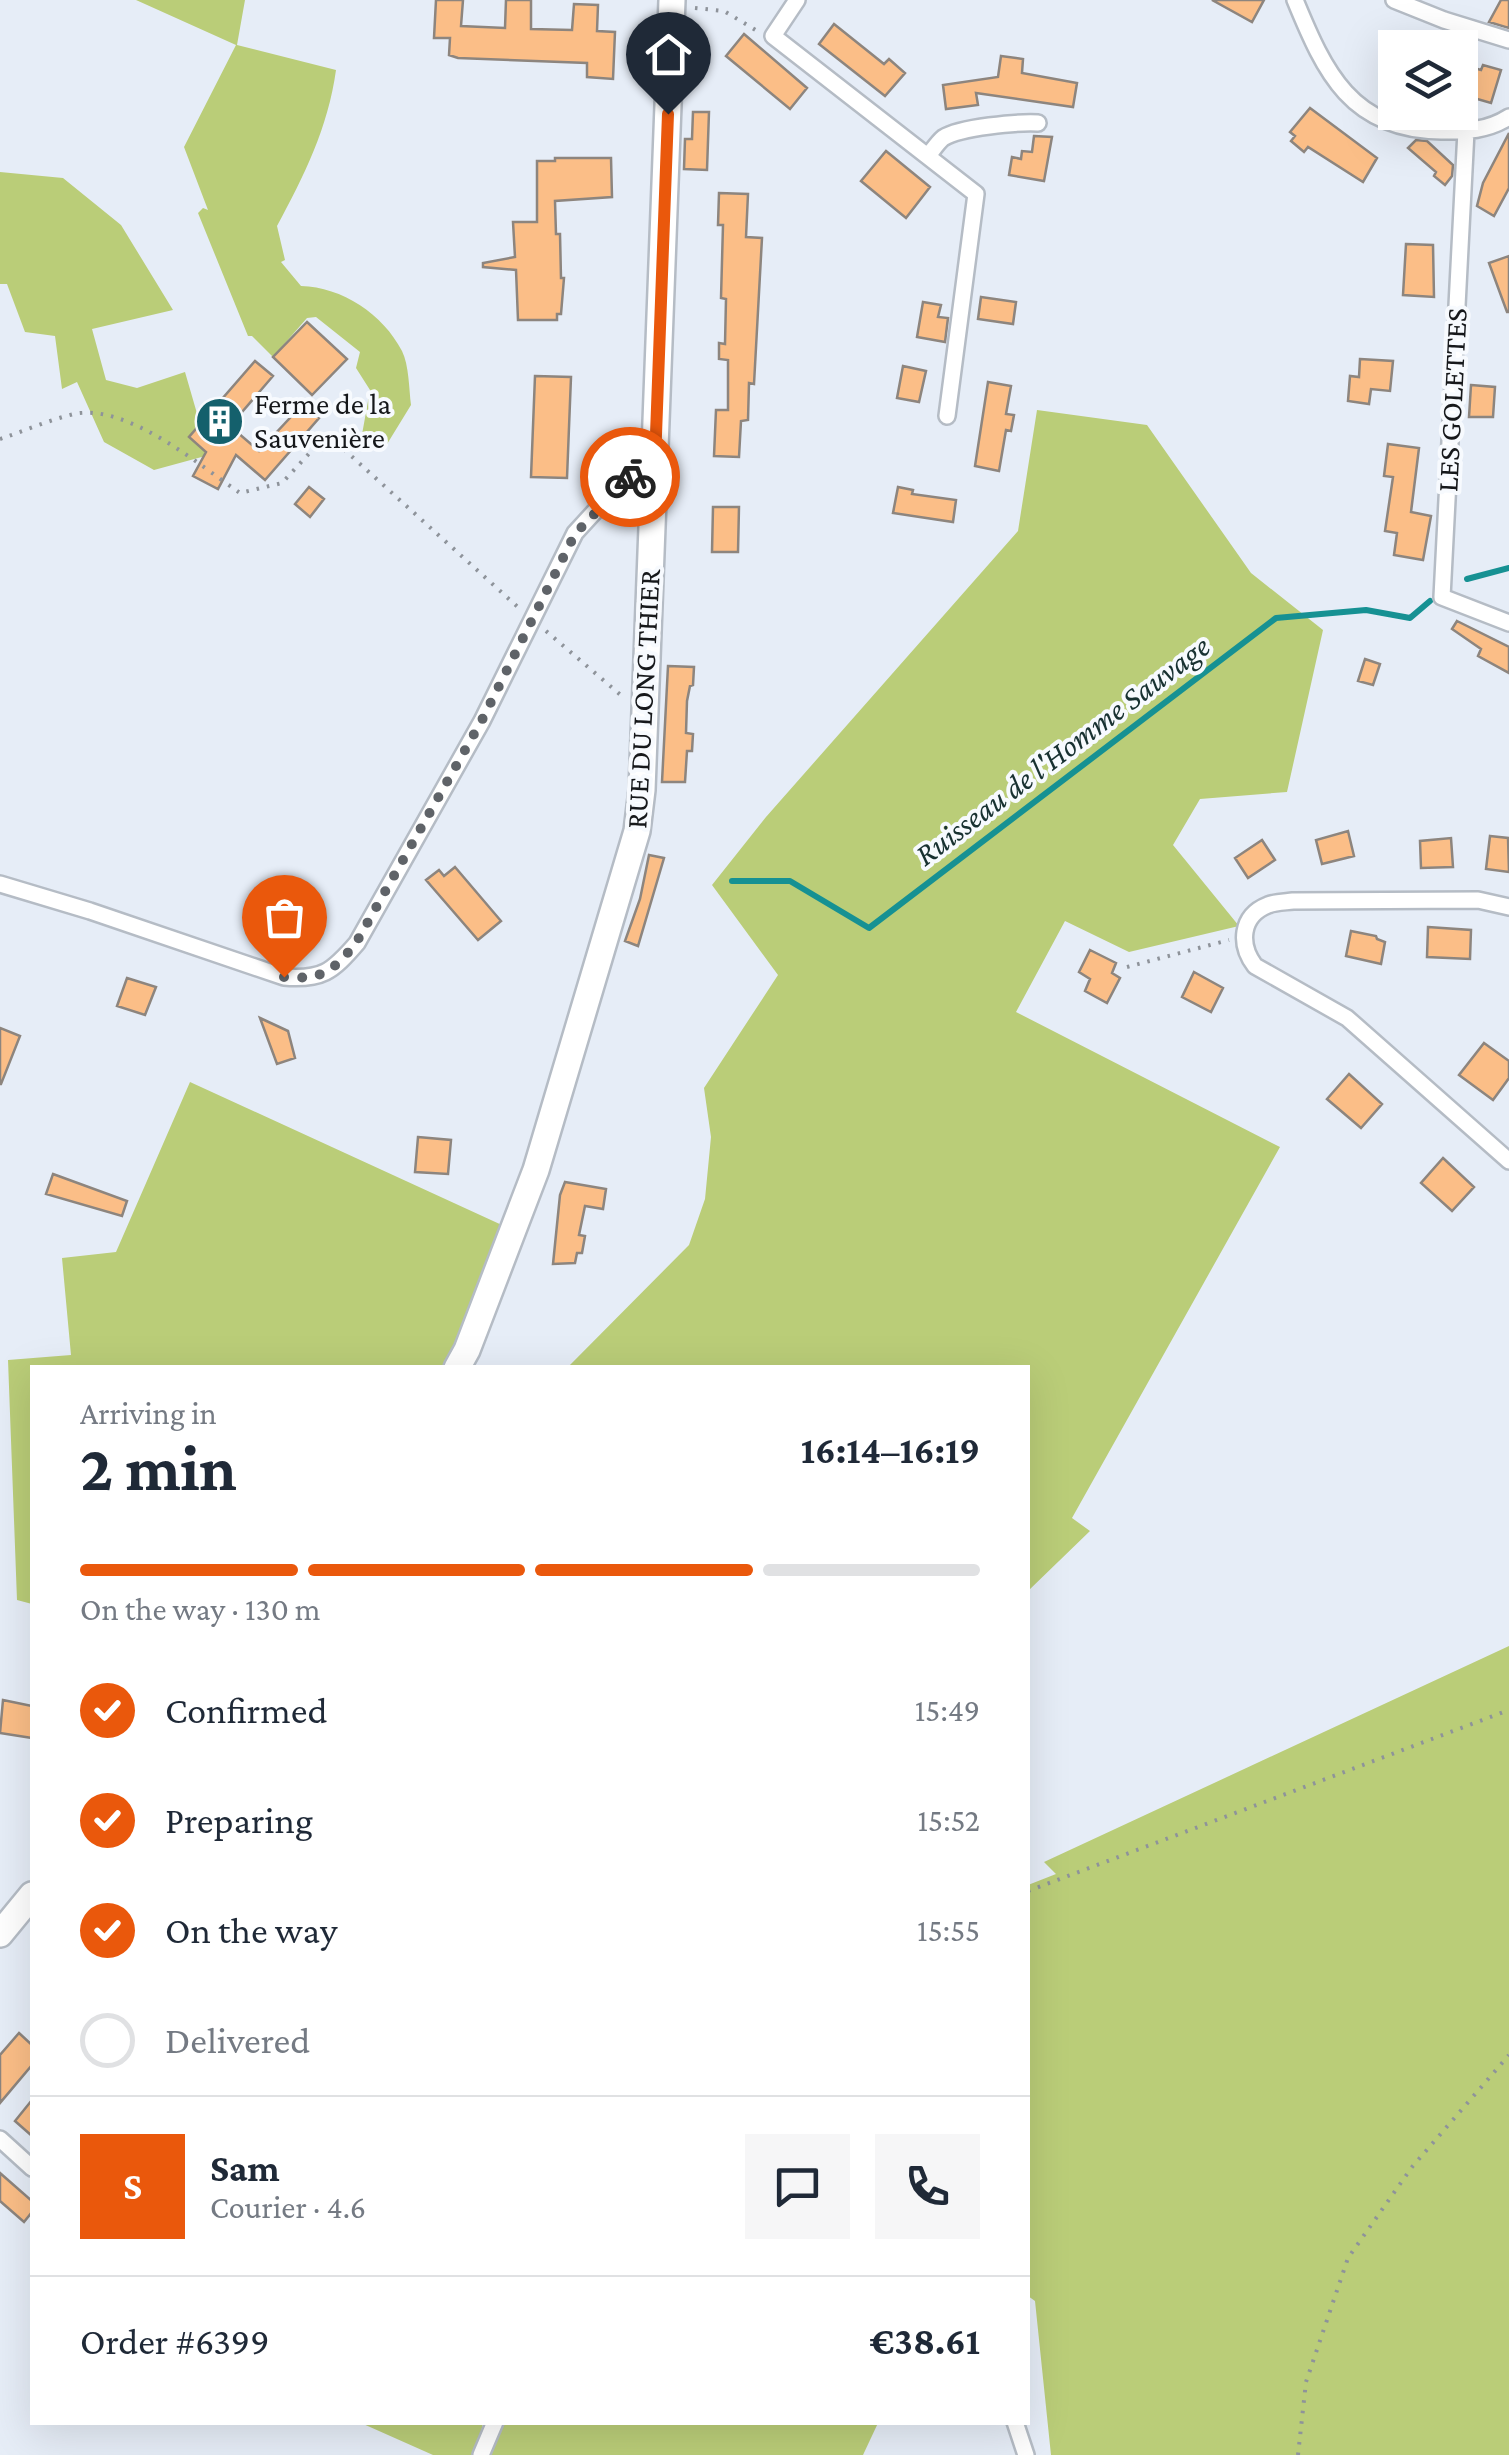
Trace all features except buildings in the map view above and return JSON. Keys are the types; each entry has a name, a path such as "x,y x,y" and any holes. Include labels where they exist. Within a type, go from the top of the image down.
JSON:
{"main road":[{"name":"RUE DU LONG THIER","path":"459,1365 536,1170 638,831 646,716 672,2"},
{"path":"0,1934 30,1896"}],"street":[{"path":"796,0 773,36 976,194 946,416"},
{"path":"1295,0 1320,62 1349,98 1386,121 1427,131 1466,131 1490,128 1509,118"},
{"path":"1394,0 1509,40"},
{"path":"928,156 943,138 1022,122 1038,123"},
{"name":"LES GOLETTES","path":"1466,131 1442,597 1509,623"},
{"path":"0,884 90,910 284,977 314,980 339,964 356,943 482,720 575,534 619,485 655,461"},
{"path":"1509,906 1478,900 1292,901 1267,905 1250,919 1243,936 1246,954 1254,966 1347,1018 1509,1160"},
{"path":"0,2139 30,2166"},
{"path":"481,2455 494,2425"},
{"path":"1016,2425 1026,2455"}],"path":[{"path":"672,2 724,11 773,36"},
{"path":"0,439 78,413 110,415 160,438 240,493 282,483 327,434 646,716"},
{"path":"1127,967 1243,936"},
{"path":"1030,1890 1509,1710"},
{"path":"1298,2455 1306,2382 1348,2258 1412,2167 1509,2055"}],"green space":[{"path":"136,0 245,0 237,45 336,70 314,151 277,226 285,260 281,262 301,286 331,291 373,314 402,351 411,405 384,449 361,440 370,390 356,368 360,352 316,317 307,318 273,357 248,336 198,213 203,208 208,210 184,147 236,45"},
{"path":"0,172 63,178 121,225 173,310 92,329 106,380 137,388 185,372 209,455 154,470 104,442 77,382 62,389 55,336 25,332 7,284 0,284"},
{"path":"1037,410 1147,425 1251,573 1323,630 1287,792 1200,799 1173,845 1239,926 1129,952 1065,921 1016,1012 1280,1147 1072,1518 1090,1531 1030,1589 1030,1365 570,1365 689,1245 705,1199 711,1137 704,1088 778,975 712,885 766,817 1018,531"},
{"path":"190,1082 513,1230 458,1365 30,1365 30,1603 17,1600 8,1360 71,1355 62,1258 116,1252"},
{"path":"1509,1646 1509,2455 1051,2455 1035,2301 1030,2297 1030,1884 1056,1874 1044,1862"},
{"path":"366,2425 483,2425 476,2455 433,2455"},
{"path":"494,2425 877,2425 863,2455 481,2455"}],"waterway":[{"name":"Ruisseau de l'Homme Sauvage","path":"1467,579 1509,568"},
{"name":"Ruisseau de l'Homme Sauvage","path":"732,881 790,881 869,928 1276,618 1366,610 1410,618 1430,601"}],"way so far":[{"path":"284,977 314,980 339,964 356,943 482,720 575,534 630,477"}],"place":[{"name":"Ferme de la Sauvenière","path":"219,421"}],"route":[{"path":"630,477 655,461 668,114"}]}
